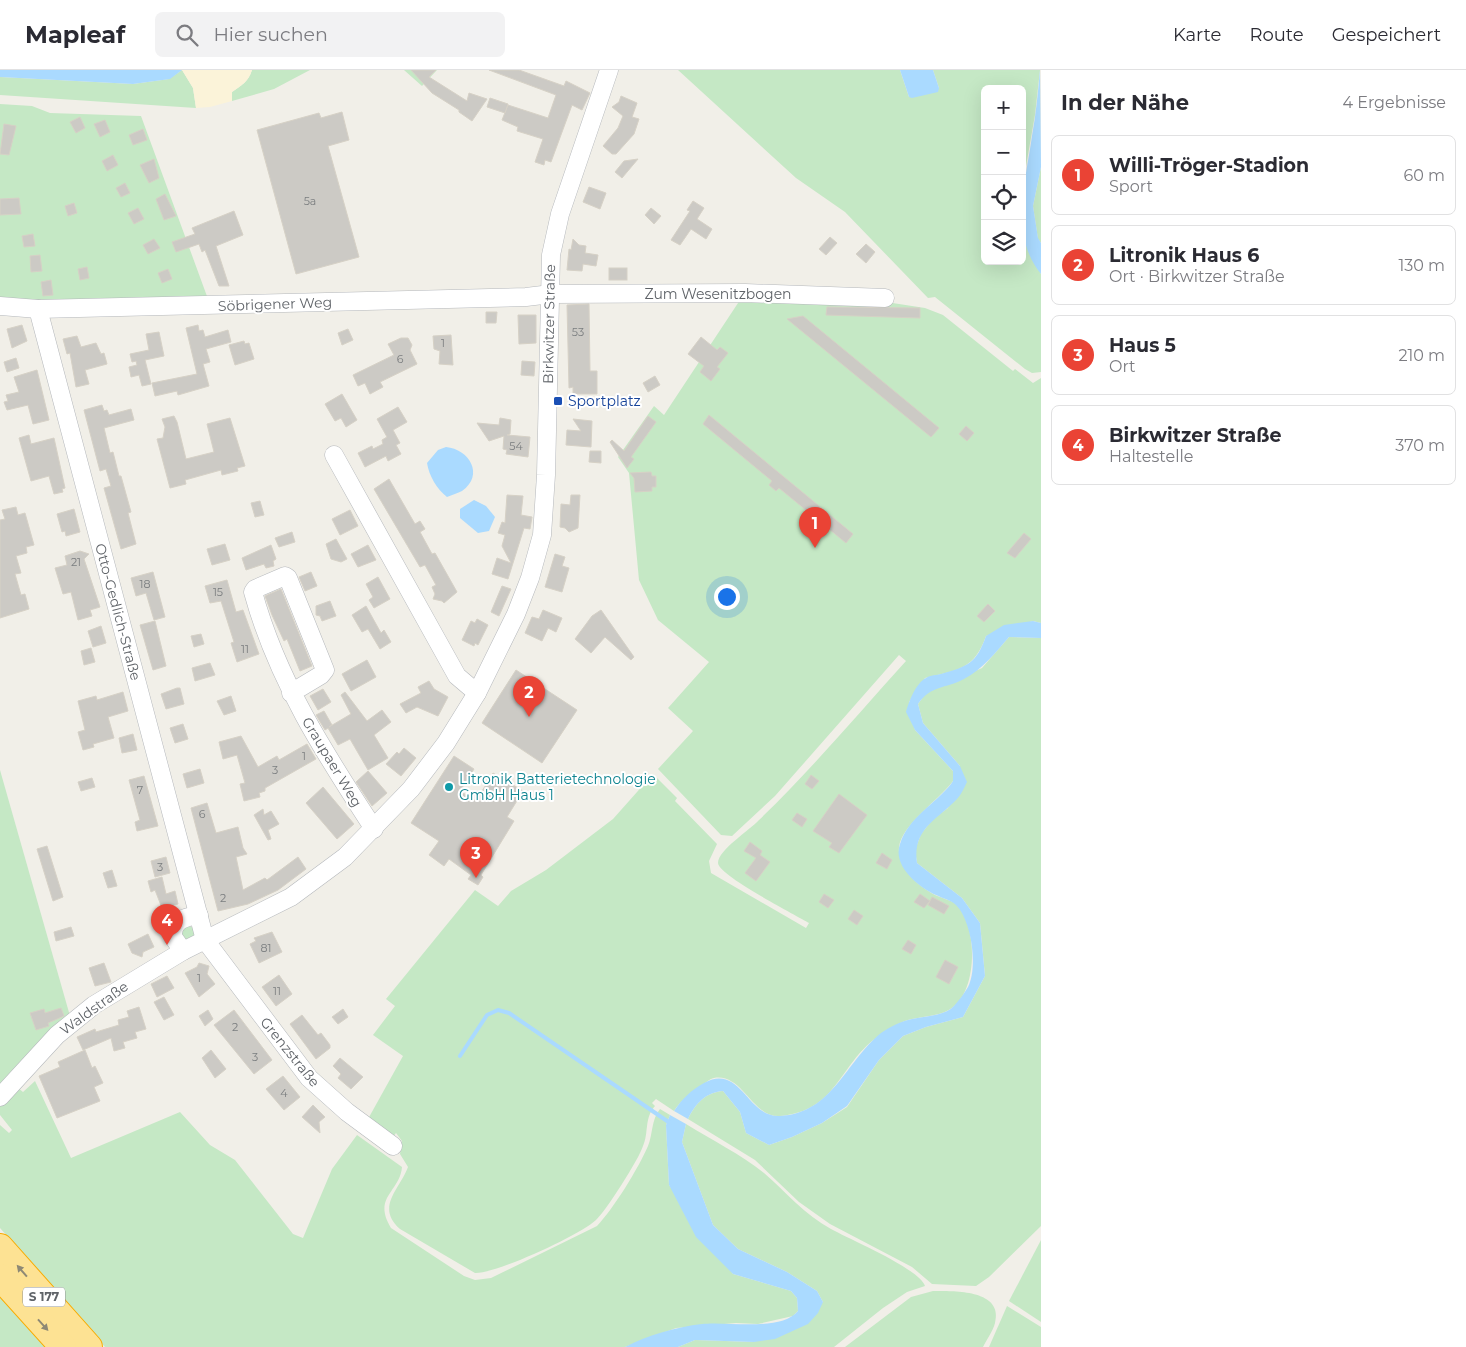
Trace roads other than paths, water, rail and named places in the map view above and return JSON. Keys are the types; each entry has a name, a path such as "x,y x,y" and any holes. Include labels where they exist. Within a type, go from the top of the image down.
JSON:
{"highway":[{"name":"S 177","path":"0,1246 88,1347"},
{"name":"S 177","path":"0,1277 62,1347"}],"street":[{"name":"Birkwitzer Straße","path":"205,940 291,897 338,863 374,830 428,767 477,693 516,614 530,578 542,535 546,475 551,294 549,266 555,230 608,70"},
{"name":"Zum Wesenitzbogen","path":"551,294 744,293 885,298"},
{"name":"Söbrigener Weg","path":"0,306 38,309 526,298 551,294"},
{"name":"Otto-Gedlich-Straße","path":"38,309 205,940"},
{"path":"334,455 457,676 477,693"},
{"name":"Graupaer Weg","path":"291,693 321,675 325,670 288,578 285,576 255,588 253,592 277,664 291,693 328,760 374,830"},
{"path":"183,951 173,936 175,926 184,917 199,915"},
{"name":"Waldstraße","path":"0,1097 56,1035 74,1020 139,976 205,940"},
{"name":"Grenzstraße","path":"205,940 309,1078 346,1112 393,1146"}],"water":[{"path":"0,70 182,70 170,79 133,84 0,77"},
{"path":"900,70 933,70 939,88 938,92 909,97"},
{"path":"1040,70 1041,167 1033,206 1038,238 1041,243 1041,274 1031,259 1026,245 1026,176"},
{"path":"446,447 461,452 471,464 473,471 469,485 462,491 447,497 434,482 427,463 438,450"},
{"path":"474,500 486,506 495,517 489,531 478,533 460,518 460,509"},
{"path":"1033,621 1041,623 1041,638 1009,637 977,670 964,679 933,690 918,704 923,723 960,766 967,782 958,797 922,833 916,851 917,863 962,898 980,923 985,976 963,1017 926,1027 903,1036 879,1060 847,1106 822,1123 769,1145 746,1133 740,1112 723,1091 706,1096 694,1108 688,1119 674,1111 695,1089 704,1083 717,1079 727,1080 736,1085 759,1109 769,1114 780,1116 798,1113 813,1106 826,1096 868,1045 881,1033 904,1021 945,1012 954,1006 963,995 971,979 973,957 972,945 962,912 949,900 922,887 903,868 900,860 900,844 909,826 953,781 953,771 915,730 906,712 913,693 922,680 929,676 958,669 970,662 979,653 986,636 1004,625"},
{"path":"670,1115 686,1124 682,1142 713,1225 738,1249 787,1272 817,1291 823,1302 818,1313 808,1324 775,1339 754,1342 695,1340 678,1347 625,1347 653,1335 682,1327 713,1323 767,1324 790,1317 798,1311 797,1298 791,1291 733,1274 696,1237 669,1185 666,1125"}],"waterway":[{"path":"460,1056 487,1015 498,1010 509,1013 670,1123"}],"place":[{"name":"Sportplatz","path":"558,401"},
{"name":"Willi-Tröger-Stadion","path":"815,548"},
{"name":"Litronik Haus 6","path":"529,717"},
{"name":"Litronik Batterietechnologie GmbH Haus 1","path":"449,787"},
{"name":"Haus 5","path":"476,878"},
{"name":"Birkwitzer Straße","path":"167,945"}]}
